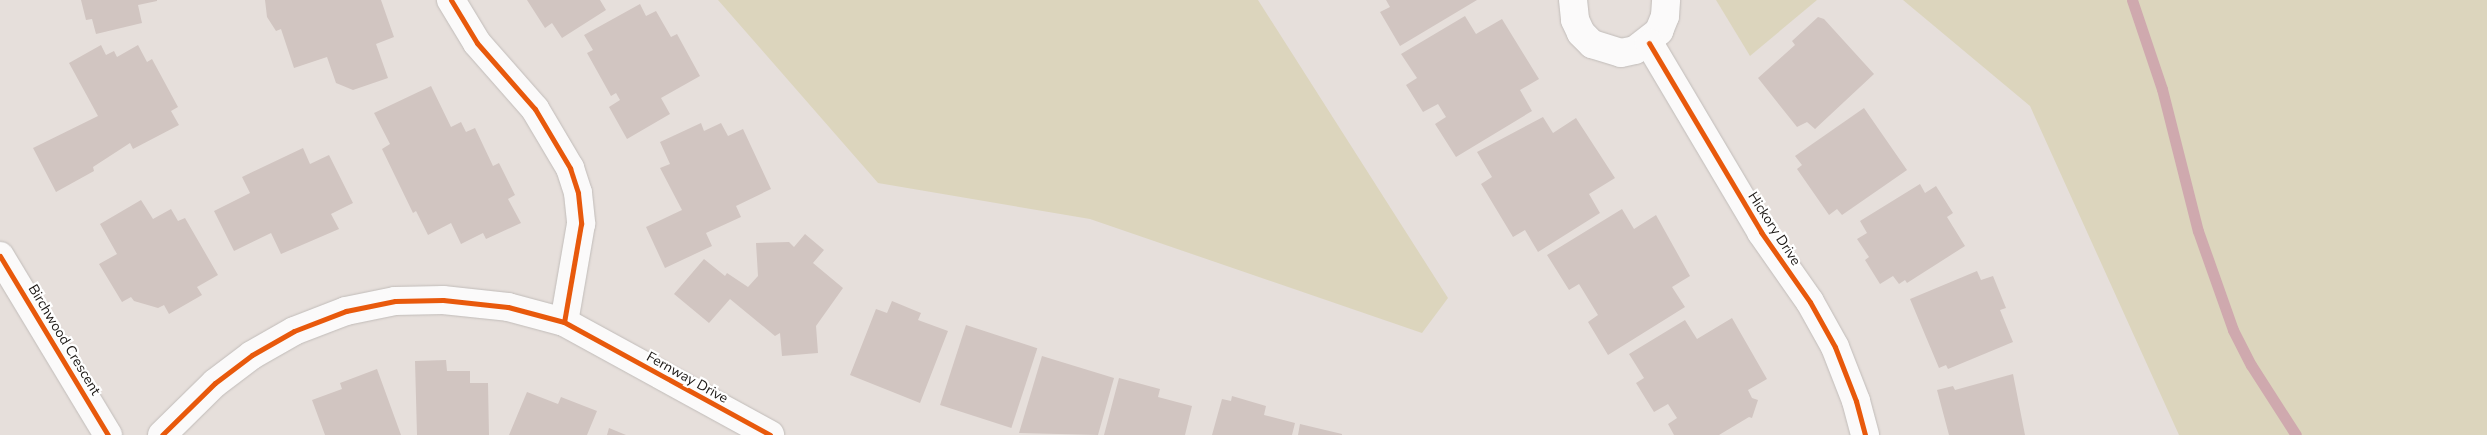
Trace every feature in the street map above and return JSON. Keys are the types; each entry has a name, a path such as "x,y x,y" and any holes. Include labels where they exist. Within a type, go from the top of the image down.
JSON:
{"street":[{"path":"451,0 477,43 535,109 570,168 578,193 581,224 564,322"},
{"path":"1573,0 1575,20 1581,34 1592,44 1621,53 1636,50 1649,42 1659,31 1665,16 1666,0"},
{"name":"Hickory Drive","path":"1649,42 1761,232 1814,310 1853,392 1866,435"},
{"name":"Birchwood Crescent","path":"0,256 108,435"},
{"name":"Fernway Drive","path":"162,435 215,383 252,355 294,331 346,311 395,301 443,300 508,307 564,322 770,435"}],"shaded area":[{"path":"718,0 1258,0 1448,298 1422,333 1090,219 878,183"},
{"path":"1716,0 1817,0 1750,56"},
{"path":"1903,0 2487,0 2487,435 2179,435 2030,106"}],"building":[{"path":"81,0 157,1 138,5 142,23 96,34 92,19 86,20"},
{"path":"265,0 381,0 394,37 376,44 388,78 353,90 336,83 327,57 294,68 281,29 276,31 267,17"},
{"path":"527,0 600,0 606,10 562,38 552,23 545,28"},
{"path":"1386,0 1477,0 1400,46 1380,12 1390,7"},
{"path":"640,4 646,16 656,11 671,37 677,34 700,76 661,98 670,114 627,139 609,107 620,100 616,93 611,96 587,53 593,50 584,35"},
{"path":"1465,16 1476,34 1502,19 1539,79 1520,90 1532,111 1456,157 1435,124 1446,117 1438,104 1423,112 1406,85 1417,78 1401,54"},
{"path":"1818,17 1824,19 1874,74 1815,129 1807,122 1797,127 1758,78 1795,45 1792,41"},
{"path":"101,45 106,55 114,51 117,57 138,45 147,62 152,59 178,107 171,111 179,125 133,149 130,143 93,167 94,171 56,192 33,148 98,116 69,63"},
{"path":"431,86 451,127 461,122 466,132 475,128 493,166 499,163 515,195 508,199 521,223 486,239 483,233 461,244 451,223 428,235 416,211 413,213 382,149 390,144 374,113"},
{"path":"1864,108 1907,170 1842,215 1837,209 1829,215 1797,169 1802,165 1795,156"},
{"path":"1543,117 1553,133 1576,118 1615,178 1589,194 1600,213 1538,252 1525,230 1513,237 1481,184 1492,177 1477,152"},
{"path":"701,123 704,131 721,123 728,136 743,129 771,189 736,206 741,217 706,233 712,246 665,268 646,227 682,210 660,168 670,164 660,142"},
{"path":"303,148 310,164 329,155 353,203 331,214 339,229 281,254 271,233 234,251 214,211 250,193 242,177"},
{"path":"1920,184 1925,193 1936,186 1953,213 1947,217 1965,246 1907,283 1905,280 1899,284 1893,276 1880,284 1865,260 1869,257 1857,239 1867,233 1860,221"},
{"path":"141,200 153,219 171,209 178,221 185,218 218,275 197,287 202,295 169,314 164,305 158,308 134,301 131,297 122,302 99,264 117,254 100,224"},
{"path":"1622,209 1634,229 1656,215 1690,276 1672,287 1685,307 1608,355 1588,322 1598,315 1579,284 1569,290 1547,255"},
{"path":"805,234 824,250 813,263 843,288 816,326 818,353 782,356 780,333 775,336 730,299 709,323 674,294 704,259 725,276 727,273 748,287 758,276 756,243 789,242 794,247"},
{"path":"1977,271 1981,280 1993,276 2006,308 2000,310 2013,342 1948,369 1946,365 1939,368 1910,299"},
{"path":"892,301 921,313 918,320 948,331 920,403 850,375 876,309 887,313"},
{"path":"1732,318 1767,379 1748,390 1752,398 1758,400 1752,418 1749,417 1719,435 1674,435 1668,424 1677,418 1668,404 1654,412 1636,383 1644,378 1629,354 1685,320 1697,339"},
{"path":"966,325 1037,348 1011,428 940,405"},
{"path":"1042,356 1114,378 1098,435 1019,433"},
{"path":"446,360 447,371 470,371 470,383 488,383 489,435 417,435 415,361"},
{"path":"377,369 401,435 325,435 312,400 342,389 340,383"},
{"path":"2013,374 2025,435 1949,435 1937,390 1953,386 1955,390"},
{"path":"1119,378 1160,389 1158,397 1192,406 1185,435 1104,435"},
{"path":"527,392 558,404 561,397 597,411 587,435 509,435"},
{"path":"1232,396 1266,406 1264,415 1295,423 1292,435 1212,435 1222,399 1231,401"},
{"path":"1300,424 1342,434 1342,435 1298,435"},
{"path":"609,428 626,435 607,435"}],"waterway":[{"path":"2132,0 2162,89 2198,231 2233,330 2251,365 2296,435"}],"cycle path":[{"path":"451,0 477,43 535,109 570,168 578,193 581,224 564,322"},
{"path":"1649,43 1761,232 1810,302 1835,347 1856,401 1865,435"},
{"path":"0,256 108,435"},
{"path":"162,435 215,383 252,355 294,331 346,311 395,301 443,300 508,307 564,322 770,435"}]}
